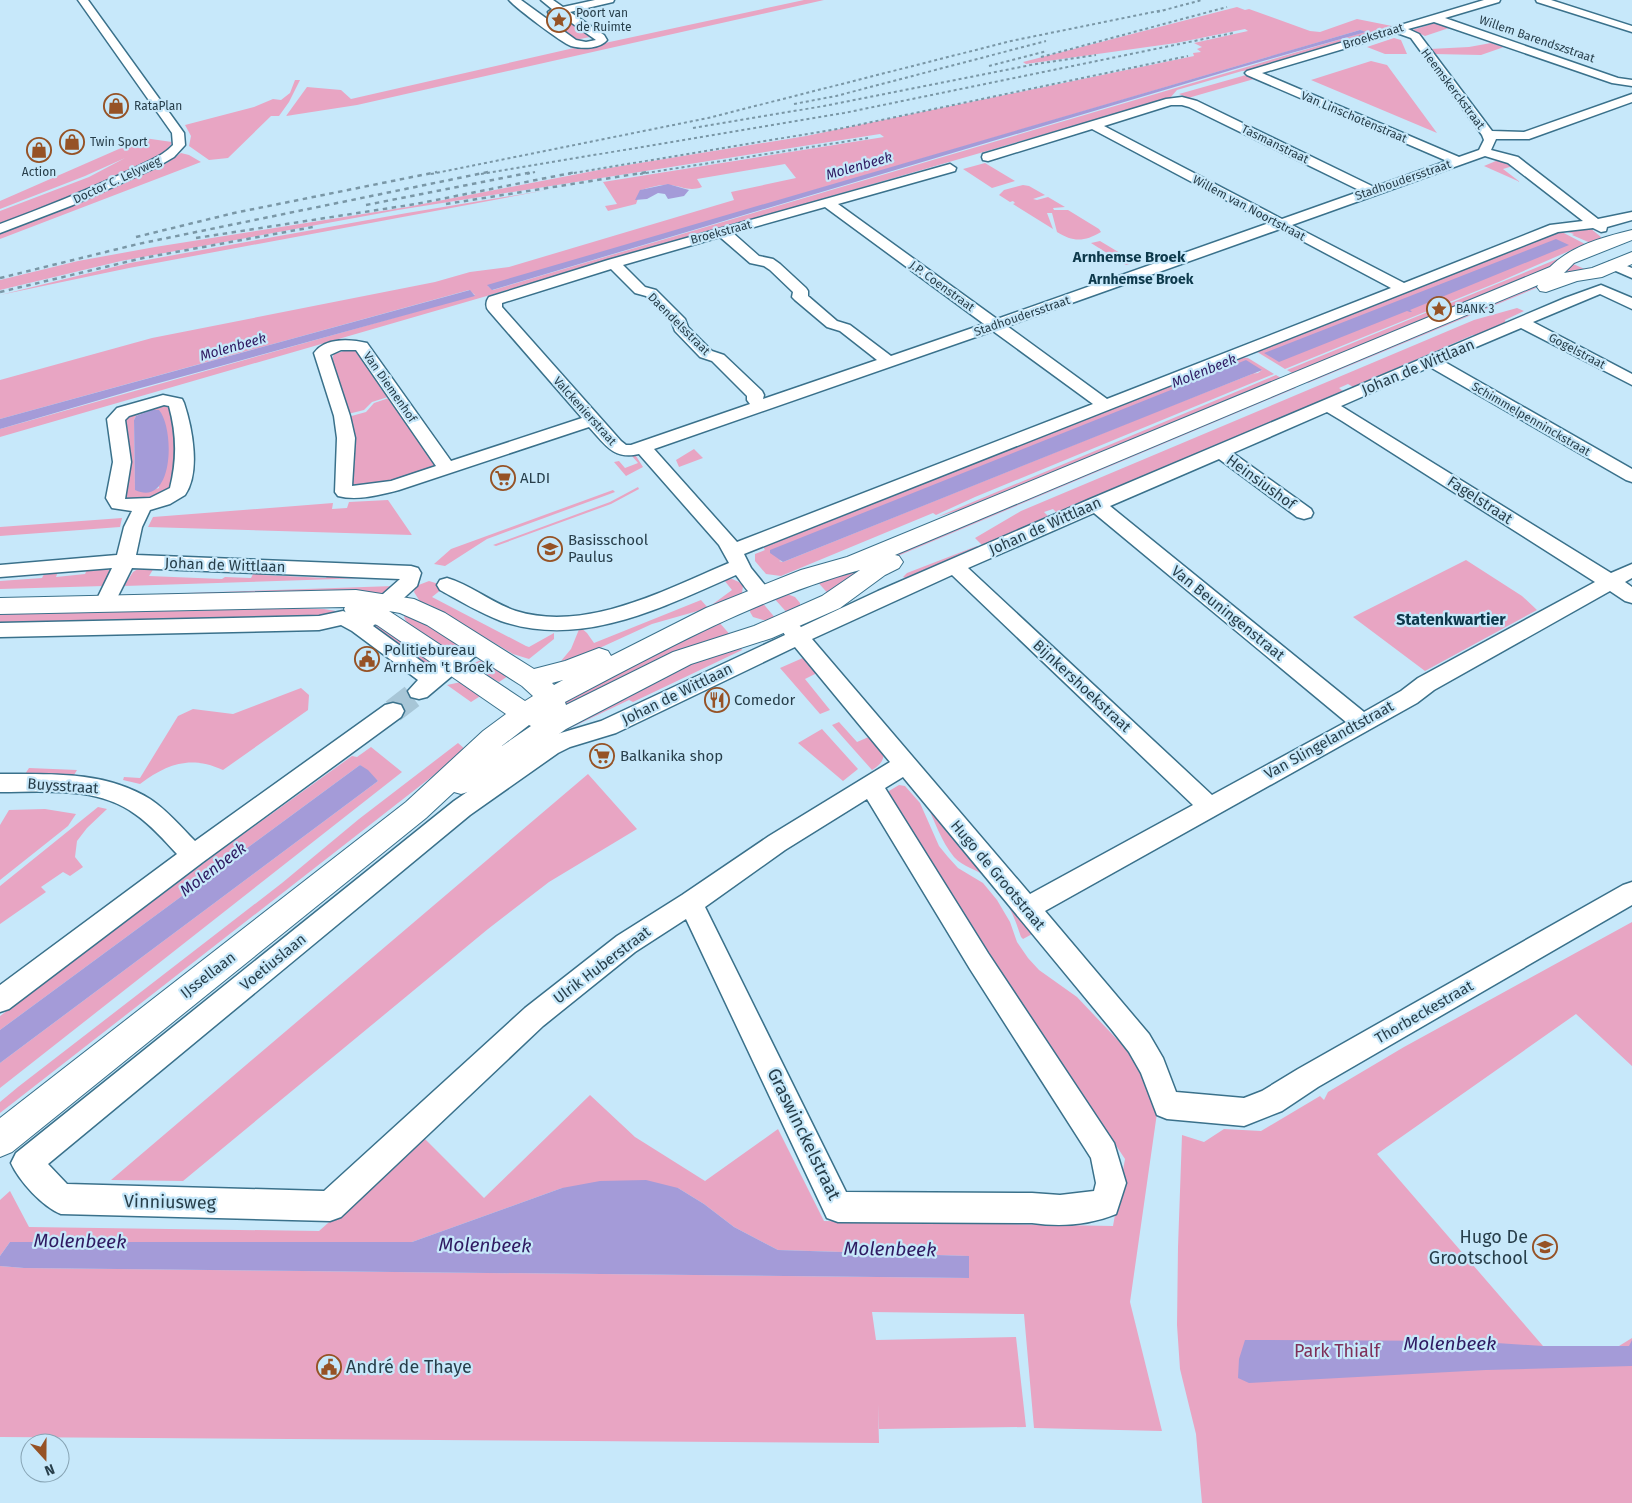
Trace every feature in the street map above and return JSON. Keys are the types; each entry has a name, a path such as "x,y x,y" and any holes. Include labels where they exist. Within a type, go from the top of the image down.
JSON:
{"main road":[{"name":"Johan de Wittlaan","path":"416,810 511,754 554,710 692,626 809,576 855,564 1556,272 1568,259 1624,238"},
{"path":"1580,254 1581,258 1591,265 1621,266"},
{"name":"Johan de Wittlaan","path":"554,710 714,646 782,630 813,610 837,599 885,565 1562,280 1621,266"},
{"path":"787,585 803,589 810,594 813,610"},
{"path":"0,606 321,600 386,620 525,714"},
{"path":"373,615 405,605 436,619 531,679 554,710 525,714 493,738 416,810"},
{"path":"740,605 737,616 738,622 746,628 782,630"},
{"path":"531,679 571,669 652,633 692,626"},
{"name":"IJssellaan","path":"0,1140 416,810"}],"street":[{"name":"Doctor C. Lelyweg","path":"0,229 117,182 161,160 179,145 178,133 82,0"},
{"path":"514,0 578,45 600,42 602,40 546,0"},
{"path":"536,16 608,0"},
{"name":"Broekstraat","path":"1251,73 1495,0"},
{"path":"1542,0 1632,29"},
{"name":"Willem Barendszstraat","path":"1434,18 1616,81 1632,83"},
{"name":"Heemskerckstraat","path":"1397,29 1415,36 1488,135 1490,140 1484,152 1513,160 1595,224 1624,238"},
{"name":"Van Linschotenstraat","path":"1251,73 1458,161"},
{"path":"1488,135 1525,136 1632,98"},
{"name":"Tasmanstraat","path":"1095,126 1100,122 1176,101 1193,104 1372,191"},
{"path":"988,157 1095,126"},
{"name":"Willem van Noortstraat","path":"1095,126 1404,289"},
{"name":"Stadhoudersstraat","path":"643,447 1484,152"},
{"name":"Broekstraat","path":"494,300 613,263 950,168"},
{"name":"J.P. Coenstraat","path":"828,203 1105,406"},
{"path":"447,585 504,614 519,619 554,624 601,619 626,613 736,559 1105,406 1555,228 1612,222 1632,216"},
{"path":"723,232 755,260 768,262 776,267 801,291 800,297 823,317 832,324 845,328 888,362"},
{"name":"Daendelsstraat","path":"613,263 640,290 651,293 680,322 680,328 706,354 718,358 727,366 756,395 755,400 761,407"},
{"path":"1562,280 1575,299"},
{"name":"Johan de Wittlaan","path":"523,766 562,740 608,727 782,630 878,600 1094,504 1575,299 1601,289 1632,304"},
{"name":"Valckenierstraat","path":"494,300 494,308 615,445 622,450 633,450 643,447"},
{"name":"Gogelstraat","path":"1521,322 1632,380"},
{"name":"Van Diemenhof","path":"447,470 361,346 348,343 328,348 322,353 342,414 346,438 344,492 386,489 447,470 592,420"},
{"name":"Schimmelpenninckstraat","path":"1431,361 1632,476"},
{"path":"163,400 176,402 183,422 187,447 179,491 165,501 143,506 120,504 115,498 122,462 116,419 123,412 163,400"},
{"name":"Fagelstraat","path":"1327,406 1446,478 1632,596"},
{"path":"643,447 736,559 763,595"},
{"name":"Heinsiushof","path":"1219,452 1304,513"},
{"name":"Van Beuningenstraat","path":"1094,504 1361,722"},
{"path":"105,603 125,561 133,527 143,506"},
{"name":"Johan de Wittlaan","path":"0,571 125,561 411,574 410,581 373,615"},
{"name":"Bijnkershoekstraat","path":"954,566 1209,806"},
{"name":"Van Slingelandtstraat","path":"1026,908 1409,697 1426,684 1632,570"},
{"path":"0,630 319,623 373,615 426,686 477,644"},
{"name":"Hugo de Grootstraat","path":"782,630 905,764 1140,1043 1153,1067 1167,1105 1210,1109"},
{"path":"0,1000 194,855 393,711"},
{"name":"Ulrik Huberstraat","path":"330,1206 534,1017 626,944 691,903 777,842 905,764"},
{"name":"Voetiuslaan","path":"26,1162 462,808 523,766"},
{"name":"Buysstraat","path":"0,783 54,783 105,789 128,798 143,807 194,855"},
{"name":"Graswinckelstraat","path":"691,903 838,1207 1032,1208 1046,1210 1083,1209 1105,1204 1111,1183 1104,1154 978,961 870,785"},
{"name":"Thorbeckestraat","path":"1210,1109 1244,1112 1272,1101 1317,1073 1632,892"},
{"name":"Vinniusweg","path":"26,1162 62,1199 330,1206"}],"green space":[{"path":"804,0 824,0 357,105 286,116 307,87 341,90 351,99 574,48 577,49"},
{"path":"1237,7 1245,10 1249,9 1310,31 1320,32 1357,19 1392,26 1389,28 1391,29 1254,70 1242,71 1177,90 1170,98 0,437 0,429 475,295 469,290 0,419 0,380 152,338 435,282 470,272 509,267 734,200 731,192 796,178 785,164 697,179 702,187 689,189 669,185 641,190 636,204 608,211 605,206 617,204 603,182 884,137 880,134 398,210 121,261 0,290 0,280 78,261 155,247 407,207 609,168 806,136 1194,56 1193,53 1201,52 1197,49 1202,47 1194,43 1248,31 1245,29 1176,43 1026,64 1023,62","holes":["1360,30 1365,32 493,290 488,286"]},
{"path":"563,14 595,36 575,40 544,18"},
{"path":"1435,23 1452,27 1425,36 1412,30"},
{"path":"1394,38 1401,40 1407,54 1385,54 1367,47"},
{"path":"1491,43 1504,47 1481,55 1434,54 1430,49 1469,47"},
{"path":"1371,61 1387,65 1437,133 1311,80"},
{"path":"1246,75 1254,79 1188,98 1179,94"},
{"path":"295,80 300,80 289,102 279,116 271,116 228,158 209,160 189,146 191,136 185,125 254,107 273,99 281,100 290,93"},
{"path":"144,138 172,142 164,152 122,176 65,201 0,226 0,211 89,177 125,158 85,176 0,209 0,201"},
{"path":"181,153 201,162 0,239 0,234 87,200 167,163"},
{"path":"1503,158 1513,166 1503,169 1520,182 1484,166"},
{"path":"985,163 1015,181 992,188 963,169"},
{"path":"1023,185 1029,186 1045,195 1033,199 1037,200 1048,197 1065,207 1053,208 1054,210 1068,210 1101,232 1084,239 1068,238 1057,232 1052,213 1047,213 1053,229 1013,204 1015,203 1013,201 1010,202 999,195 1004,190"},
{"path":"547,190 129,268 0,295 130,263"},
{"path":"1590,228 1601,237 1600,240 1593,244 1564,231"},
{"path":"1560,231 1585,244 1501,281 1285,369 1254,350"},
{"path":"1100,241 1135,262 1126,265 1091,243"},
{"path":"1562,257 1558,265 1297,376 1287,370 1435,309 1440,310 1441,307"},
{"path":"1571,263 1589,271 1565,276 1308,383 1305,381"},
{"path":"1517,308 1524,311 1505,320 1506,326 1481,336 1473,335 1353,387 1348,384 1339,388 1343,391 1057,513 1053,509 1044,512 1049,517 982,545 975,538 1021,511 1474,320"},
{"path":"347,350 356,350 391,396 372,402 364,410 348,414 333,365 334,354"},
{"path":"1239,357 1248,358 1274,374 975,497 936,515 933,513 781,576 766,574 755,561 755,554 765,550 762,545","holes":["1250,374 1253,374 1145,416","1145,416 783,562 779,561"]},
{"path":"1276,375 1286,381 1017,492 937,517"},
{"path":"1292,386 1296,388 874,566 831,597 815,579"},
{"path":"392,397 435,466 433,469 389,486 354,486 351,483 348,417 366,412 374,403"},
{"path":"162,405 170,406 180,444 171,491 152,498 139,500 127,498 121,494 125,420 128,416","holes":["152,410 159,488 150,491 135,490 134,420 136,416"]},
{"path":"694,449 703,458 679,467 676,460"},
{"path":"632,456 636,456 643,467 626,476 614,462 619,461 625,468 638,463"},
{"path":"638,487 639,489 611,504 496,546 493,545 610,502"},
{"path":"613,490 615,492 487,539 445,566 434,564 451,549"},
{"path":"388,500 412,535 148,527 153,517 333,503 332,509 347,508 349,502"},
{"path":"122,518 120,527 0,536 0,527"},
{"path":"977,546 905,578 903,577 907,573"},
{"path":"1466,560 1522,596 1537,610 1425,671 1353,617"},
{"path":"89,566 104,567 110,571 104,586 0,589 0,581 42,578 46,570 59,569 56,577 85,574"},
{"path":"141,567 154,568 149,576 222,579 225,577 251,578 254,572 264,572 263,575 326,578 328,574 367,576 367,578 124,586 133,572"},
{"path":"732,579 743,586 742,593 714,607 713,604 732,590 724,580"},
{"path":"429,581 442,585 442,589 432,597 526,646 529,647 554,633 554,639 529,659 513,654 430,605 421,603 414,592 416,586"},
{"path":"394,586 394,588 380,594 125,596 126,595"},
{"path":"787,594 795,597 800,603 800,606 790,616 772,596"},
{"path":"701,600 708,608 652,624 580,657 561,661 571,649 580,627 594,643"},
{"path":"761,601 777,620 767,621 753,617 750,612 751,607"},
{"path":"273,608 324,609 342,612 325,618 150,619 0,624 0,613"},
{"path":"405,612 463,645 454,652 451,651 407,623 404,617"},
{"path":"369,621 379,625 435,663 425,664 369,626"},
{"path":"718,621 733,638 566,706 558,705"},
{"path":"741,648 742,650 633,702 629,700 566,730 568,733 524,757 600,706 627,691 683,665"},
{"path":"805,657 817,673 805,679 830,710 820,714 780,668"},
{"path":"487,660 508,676 499,682 478,671 474,663"},
{"path":"461,682 482,695 471,702 447,685"},
{"path":"301,688 309,695 308,710 223,770 200,763 179,764 160,771 140,784 123,780 124,777 140,778 178,716 193,709 233,714"},
{"path":"839,722 857,742 871,736 884,750 883,760 878,766 872,770 832,725"},
{"path":"822,729 858,769 843,781 798,743"},
{"path":"458,743 466,750 0,1113 0,1102 18,1087 282,883 359,819"},
{"path":"371,747 402,772 0,1088 0,1063 378,781 360,765 0,1030 0,1016 220,851 352,756 357,757"},
{"path":"29,768 77,770 74,775 25,774"},
{"path":"588,774 637,829 549,882 488,929 183,1181 111,1180"},
{"path":"899,785 905,786 920,803 939,846 958,868 983,883 997,900 1010,922 1017,942 1028,958 1039,970 1077,997 1146,1070 1157,1113 1130,1302 1162,1431 1034,1428 1024,1314 872,1312 876,1340 1016,1337 1026,1427 879,1429 878,1404 879,1443 70,1437 70,1433 20,1433 20,1437 0,1437 0,1266 24,1268 969,1278 968,1256 778,1250 734,1227 704,1204 678,1188 562,1188 412,1242 10,1242 0,1256 0,1200 10,1191 29,1227 319,1231 424,1138 484,1198 590,1095 635,1137 705,1181 778,1129 824,1221 1113,1226 1125,1159 957,906 888,794 889,791"},
{"path":"926,802 1034,933 1023,939 1008,905 999,891 983,875 962,863 949,851"},
{"path":"98,807 107,809 87,828 77,841 75,857 83,867 70,876 63,872 41,887 46,892 0,924 0,886"},
{"path":"45,809 76,814 68,826 0,880 0,825 9,810"},
{"name":"Park Thialf","path":"1632,922 1632,1066 1576,1014 1377,1154 1543,1346 1619,1346 1632,1338 1632,1503 1202,1503 1196,1434 1180,1369 1177,1325 1182,1135 1204,1142 1224,1129 1261,1131 1320,1096 1324,1100 1328,1092 1404,1047"}],"water":[{"path":"1360,30 1366,32 1235,69 492,290 487,285"},
{"path":"668,184 689,190 684,196 668,199 665,194 658,193 647,199 635,200 640,190"},
{"path":"1556,239 1569,245 1410,310 1412,312 1407,311 1279,362 1264,353"},
{"path":"470,290 475,296 137,389 0,429 0,419"},
{"path":"1246,360 1262,370 783,562 770,553 770,550"},
{"path":"152,410 159,410 164,420 169,448 168,464 164,478 157,488 148,493 135,490 134,420 136,416"},
{"path":"360,765 368,770 378,781 0,1063 0,1030"},
{"name":"Molenbeek","path":"646,1180 678,1188 704,1204 734,1227 778,1250 969,1256 969,1278 24,1268 0,1266 0,1256 10,1242 412,1242 562,1188 600,1181"},
{"name":"Molenbeek","path":"1245,1340 1467,1341 1543,1346 1629,1346 1632,1340 1632,1366 1486,1370 1249,1383 1238,1378 1239,1359"}],"tunnel":[{"path":"393,711 419,691"}],"railway":[{"path":"1157,12 1202,0"},
{"path":"1041,57 1227,7"},
{"path":"431,174 708,118 1011,41 1163,10"},
{"path":"481,174 844,113 1233,33"},
{"path":"794,104 836,96 1046,41"},
{"path":"989,66 1047,51"},
{"path":"693,128 824,106 1036,64 1096,55"},
{"path":"568,174 843,128 1188,56"},
{"path":"640,174 868,138"},
{"path":"136,237 234,213 437,172"},
{"path":"0,278 138,244 488,172"},
{"path":"366,205 533,172"},
{"path":"527,174 535,172"},
{"path":"196,238 416,204 576,172"},
{"path":"446,204 648,172"},
{"path":"0,292 143,258 313,227"}],"place":[{"name":"Poort van de Ruimte","path":"559,20"},
{"name":"RataPlan","path":"116,106"},
{"name":"Twin Sport","path":"72,142"},
{"name":"Action","path":"39,150"},
{"name":"BANK 3","path":"1439,309"},
{"name":"ALDI","path":"503,478"},
{"name":"Basisschool Paulus","path":"550,549"},
{"name":"Politiebureau Arnhem 't Broek","path":"367,659"},
{"name":"Comedor","path":"717,700"},
{"name":"Balkanika shop","path":"602,756"},
{"name":"Hugo De Grootschool","path":"1545,1247"},
{"name":"André de Thaye","path":"329,1367"}],"district":[{"name":"Arnhemse Broek","path":"1129,257"},
{"name":"Arnhemse Broek","path":"1141,279"},
{"name":"Statenkwartier","path":"1451,619"}]}
